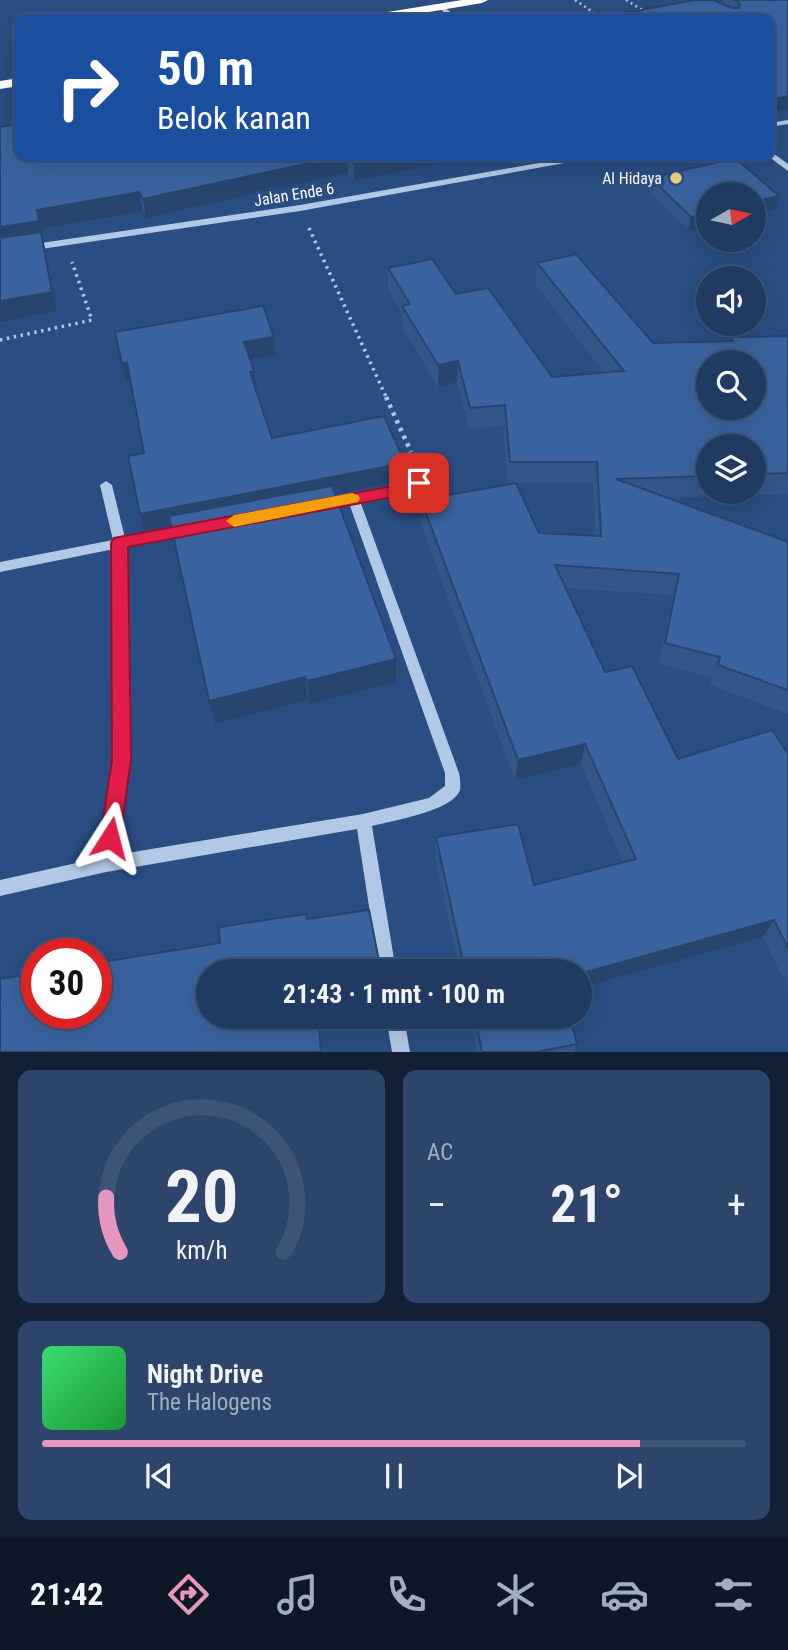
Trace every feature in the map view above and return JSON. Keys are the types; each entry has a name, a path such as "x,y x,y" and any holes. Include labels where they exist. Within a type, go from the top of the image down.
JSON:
{"highway":[{"path":"399,14 482,0"}],"street":[{"path":"441,7 450,14"},
{"name":"Jalan Ende 6","path":"0,251 300,208 564,161"},
{"path":"312,506 414,488 419,483 420,472"},
{"path":"106,485 120,543 122,760 106,864"},
{"path":"0,888 106,864 363,821 433,804 453,789 452,773 353,498"},
{"path":"0,567 202,527"},
{"path":"363,821 386,959"},
{"path":"397,1029 401,1052"}],"path":[{"path":"575,0 596,14"},
{"path":"626,0 649,14"},
{"path":"300,208 420,472"},
{"path":"0,340 93,320 64,242"}],"building":[{"path":"694,0 713,0 739,8 740,3 735,0 788,0 788,96 775,99 775,14 620,14"},
{"path":"14,125 14,161 319,161 143,199 139,192 37,210 39,221 0,227 0,127"},
{"path":"722,161 738,161 763,182 696,182 696,216 691,217 651,178"},
{"path":"766,185 779,196 766,199"},
{"path":"41,232 52,292 0,301 0,238"},
{"path":"576,254 653,343 733,341 731,337 788,336 788,473 766,474 766,434 696,434 696,476 616,479 788,542 788,690 718,665 720,657 665,643 679,574 555,565 605,672 632,666 678,759 772,730 788,754 788,948 774,920 592,970 592,959 462,959 436,837 518,824 534,885 636,859 585,744 518,760 421,500 516,483 539,533 601,536 597,462 510,462 505,405 470,408 458,361 438,365 402,306 410,304 388,268 432,259 456,294 488,288 552,377 624,371 537,263"},
{"path":"263,306 274,337 244,342 254,371 250,372 272,438 384,416 405,463 140,514 128,456 144,453 127,363 122,364 115,332"},
{"path":"332,486 396,659 307,681 305,677 209,701 169,516"},
{"path":"369,910 379,959 196,959 196,1029 319,1029 321,1052 0,1052 0,979 21,976 21,1029 112,1029 112,960 220,943 219,927 306,914 307,919"},
{"path":"477,1029 573,1029 577,1044 537,1052 482,1052"}],"slow traffic":[{"path":"234,521 352,498"}],"place":[{"name":"Al Hidaya","path":"676,178"}],"route":[{"path":"110,838 122,760 120,543 414,488 419,483"}]}
